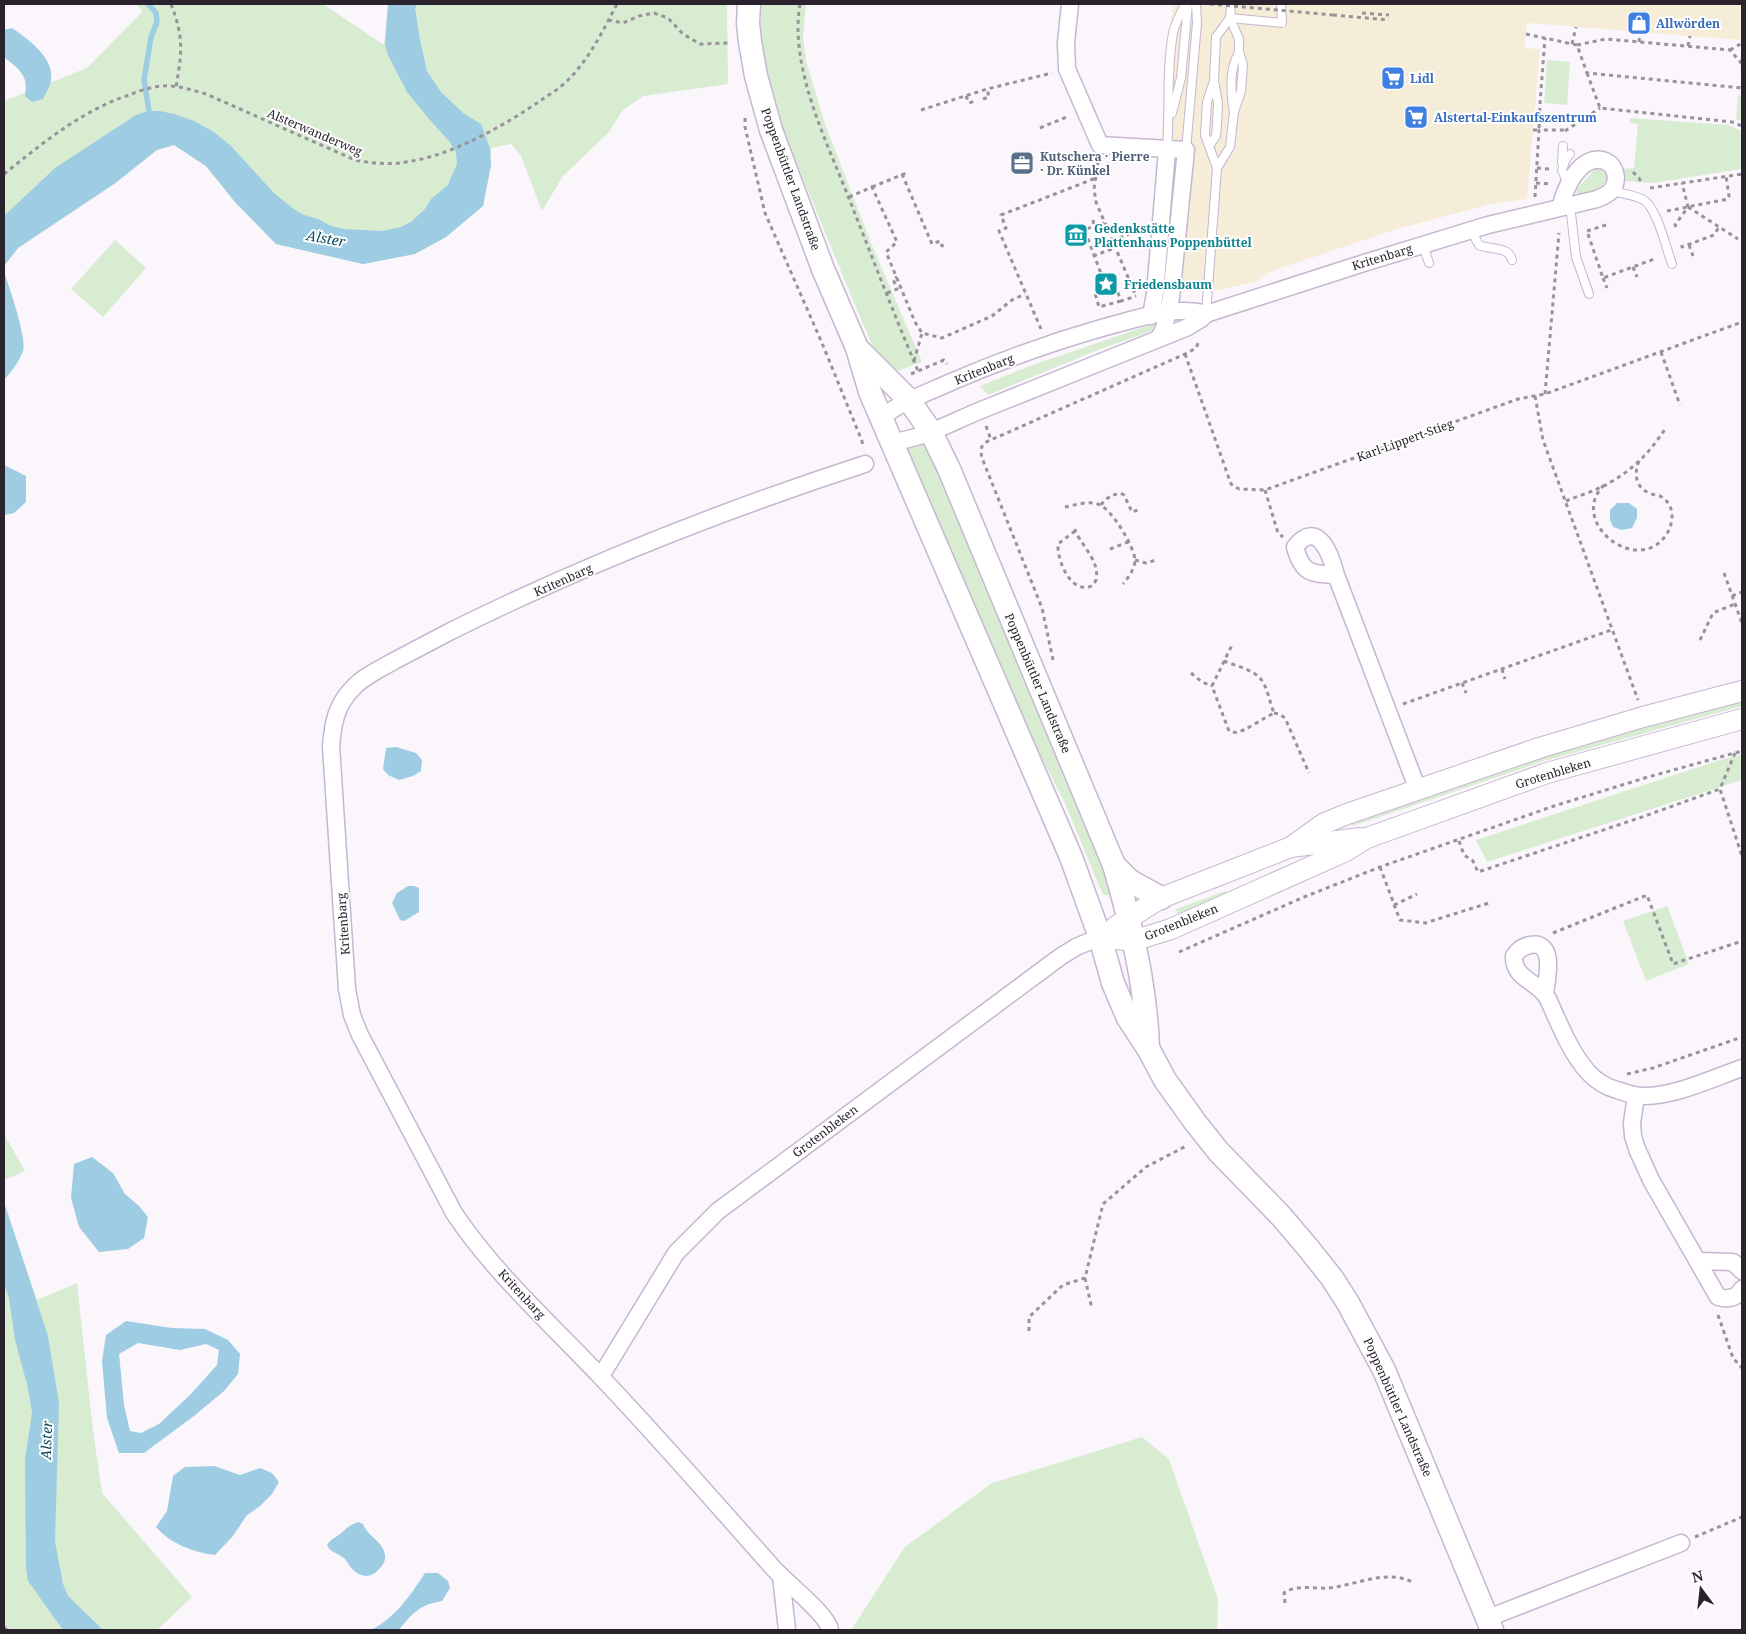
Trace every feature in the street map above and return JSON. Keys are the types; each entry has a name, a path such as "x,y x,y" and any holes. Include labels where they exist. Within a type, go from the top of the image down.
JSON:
{"main road":[{"name":"Poppenbüttler Landstraße","path":"749,4 748,23 756,76 778,150 823,269 857,348 865,380 1071,857 1100,938 1113,983 1128,1018 1165,1080 1206,1136 1309,1248 1348,1303 1384,1370 1490,1624"},
{"name":"Poppenbüttler Landstraße","path":"857,348 909,400 931,432 1114,866 1128,918 1147,1013 1148,1050"},
{"path":"1114,866 1130,881 1161,898"}],"street":[{"path":"1070,4 1066,43 1067,70 1100,145 1186,150 1168,313 1159,338"},
{"path":"1146,316 1155,293 1167,150"},
{"path":"1566,206 1564,192 1580,168 1589,162 1604,161 1620,166 1613,188"},
{"name":"Kritenbarg","path":"892,442 908,440 931,432 980,410 1196,323 1206,314 1471,230 1597,199 1605,196 1613,188"},
{"name":"Kritenbarg","path":"881,418 909,400 978,370 1048,344 1146,316 1186,311 1206,314"},
{"name":"Kritenbarg","path":"830,1630 826,1619 781,1576 601,1376 497,1267 466,1231 454,1213 352,1016 347,989 331,746 335,714 341,701 353,687 368,675 485,614 629,551 781,491 864,464"},
{"path":"1336,575 1316,574 1304,569 1298,559 1295,547 1301,539 1310,537 1321,540 1328,549 1336,575 1418,790"},
{"name":"Grotenbleken","path":"1292,847 1323,824 1539,748 1643,717 1742,691"},
{"name":"Grotenbleken","path":"1100,938 1133,941 1171,929 1288,875 1346,851 1367,838 1548,774 1742,719"},
{"name":"Grotenbleken","path":"601,1376 676,1253 718,1211 1060,957 1076,947 1100,938 1161,898 1292,847 1367,838"},
{"path":"1545,993 1548,956 1545,949 1541,946 1530,945 1520,948 1514,958 1517,970 1545,993 1581,1064 1597,1081 1613,1089 1636,1096 1670,1093 1742,1068"},
{"path":"1636,1096 1632,1123 1633,1136 1651,1180 1718,1297 1729,1298 1736,1296 1742,1289"},
{"path":"1698,1261 1733,1262 1742,1271"},
{"name":"Poppenbüttler Landstraße","path":"1490,1624 1681,1542"},
{"path":"781,1576 787,1630"}],"lane":[{"path":"1167,150 1169,124 1168,76 1174,31 1186,4"},
{"path":"1169,124 1181,78 1186,4"},
{"path":"1186,150 1197,23 1196,4"},
{"path":"1217,168 1230,147 1234,112 1240,91 1243,65 1239,52 1239,38 1230,18 1231,4"},
{"path":"1230,18 1282,23 1281,4"},
{"path":"1206,314 1217,168 1209,146 1216,136 1217,123 1218,103 1214,81 1216,36 1230,18"},
{"path":"1563,146 1562,168 1568,185"},
{"path":"1562,168 1570,154"},
{"path":"1613,188 1648,203 1654,213 1672,264"},
{"path":"1566,206 1576,257 1589,294"},
{"path":"1471,230 1479,245 1507,252 1511,255 1512,260"},
{"path":"1423,245 1429,263"}],"path":[{"path":"171,4 180,33 180,61 176,87"},
{"name":"Alsterwanderweg","path":"4,174 53,135 87,113 114,100 159,86 191,89 206,94 355,160 375,164 392,164 440,155 527,110 569,80 590,55 617,4"},
{"path":"800,4 798,13 799,57 810,96 918,371"},
{"path":"1210,4 1389,18 1362,13"},
{"path":"608,20 623,22 654,13 668,18 683,34 700,44 750,42"},
{"path":"1572,44 1576,27"},
{"path":"1640,32 1640,42"},
{"path":"1526,34 1577,45 1606,39 1730,50 1742,43"},
{"path":"1688,46 1690,36"},
{"path":"1536,194 1545,38"},
{"path":"1577,45 1600,108"},
{"path":"1730,50 1742,64"},
{"path":"921,110 987,89 1067,70"},
{"path":"1587,73 1742,88"},
{"path":"983,99 989,97 987,89"},
{"path":"966,96 969,103 975,101"},
{"path":"1533,130 1565,130 1600,108 1732,122 1742,126"},
{"path":"1040,128 1084,109"},
{"path":"745,110 745,126 765,213 822,343 862,441"},
{"path":"1563,146 1565,130"},
{"path":"1100,145 1094,189 1096,202 1146,316"},
{"path":"1620,166 1636,173 1643,188"},
{"path":"1537,168 1545,169"},
{"path":"849,197 909,172"},
{"path":"902,174 932,244 940,241 942,246 944,246"},
{"path":"1613,188 1643,188 1742,174"},
{"path":"1654,213 1728,199 1726,176"},
{"path":"1048,344 999,231 1006,228 1001,215 1096,178"},
{"path":"1536,183 1548,184"},
{"path":"1682,183 1688,207 1738,239"},
{"path":"872,187 897,242 886,252 915,322 922,333 942,338 992,316 1012,300 1025,294"},
{"path":"1546,394 1566,206"},
{"path":"1677,232 1675,224 1688,207"},
{"path":"1092,220 1094,226"},
{"path":"1102,276 1084,230 1104,223"},
{"path":"1606,224 1588,232 1607,288"},
{"path":"1680,240 1682,247 1689,245 1714,235 1719,227"},
{"path":"1112,241 1129,234"},
{"path":"1689,245 1693,256"},
{"path":"1094,256 1115,248"},
{"path":"1603,278 1657,258 1654,249"},
{"path":"1633,267 1637,276"},
{"path":"1102,276 1098,280 1098,287 1095,293 1099,307 1136,296"},
{"path":"1102,276 1111,277 1121,301"},
{"path":"887,293 897,289 893,279 897,277"},
{"path":"1098,287 1101,291 1106,292 1112,290 1114,284"},
{"path":"1054,663 1042,608 980,452 981,448 984,443 1196,348 1206,314"},
{"name":"Karl-Lippert-Stieg","path":"1185,354 1231,484 1239,489 1265,490 1518,399 1546,394 1742,322"},
{"path":"914,361 922,333"},
{"path":"1661,352 1680,405"},
{"path":"1535,396 1543,440 1635,687 1643,717"},
{"path":"1639,461 1635,471 1636,479 1647,492 1660,496 1668,502 1672,511 1672,522 1663,540 1645,549 1632,550 1612,541 1602,531 1596,522 1593,512 1593,501 1604,486 1639,461 1655,445 1665,429"},
{"path":"1566,501 1604,486"},
{"path":"1265,490 1278,532 1295,547"},
{"path":"1102,505 1111,495 1120,493 1124,494 1132,512 1138,510"},
{"path":"1065,506 1095,503 1102,505 1119,525 1135,560 1129,576 1122,584"},
{"path":"1076,529 1095,564 1097,574 1094,584 1090,587 1074,585 1057,554 1058,544 1076,529"},
{"path":"1110,549 1128,542"},
{"path":"1135,560 1146,563 1156,560"},
{"path":"1724,573 1742,623"},
{"path":"1732,596 1742,592"},
{"path":"1700,640 1713,613 1735,604"},
{"path":"1409,702 1614,630"},
{"path":"1232,642 1212,686 1229,731 1237,733 1246,730 1255,722 1274,713 1279,714 1285,718 1309,774"},
{"path":"1552,651 1554,656"},
{"path":"1224,661 1251,672 1263,682 1274,713"},
{"path":"1502,669 1506,679"},
{"path":"1192,673 1202,682 1212,686"},
{"path":"1462,683 1466,693"},
{"path":"1179,952 1304,896 1380,867 1459,841 1554,806 1742,751"},
{"path":"1735,753 1720,789 1742,856"},
{"path":"1459,841 1464,855 1474,861 1478,872 1720,789"},
{"path":"1380,867 1400,920 1425,923 1489,903"},
{"path":"1394,905 1417,894"},
{"path":"1541,946 1546,937 1552,933 1647,895 1673,964 1742,941"},
{"path":"1597,1081 1653,1068 1742,1037"},
{"path":"1092,1309 1085,1278 1103,1204 1146,1167 1206,1136"},
{"path":"1029,1331 1029,1317 1064,1285 1085,1278"},
{"path":"1718,1297 1716,1308 1733,1358 1742,1368"},
{"path":"1681,1542 1742,1517"},
{"path":"1285,1602 1284,1593 1296,1588 1334,1587 1380,1577 1396,1577 1414,1583"},
{"path":"4,1627 7,1630"}],"shaded area":[{"path":"1173,4 1742,4 1742,40 1527,23 1524,47 1540,50 1527,199 1491,204 1397,229 1269,272 1256,282 1218,290 1149,289"}],"green space":[{"path":"135,4 323,4 384,45 388,4 727,4 728,84 643,96 623,110 608,133 563,176 542,211 521,156 511,144 491,148 491,165 483,206 446,237 415,254 363,264 276,244 235,202 206,166 174,145 157,150 114,184 18,248 4,266 4,101 87,68 143,11"},
{"path":"762,4 806,4 803,38 806,61 825,124 871,243 922,362 897,371 886,369 872,345 779,120 764,63 761,34"},
{"path":"1547,60 1570,62 1567,105 1544,103"},
{"path":"1738,95 1742,96 1742,121 1736,119"},
{"path":"1630,118 1728,125 1742,131 1742,169 1653,183 1623,181 1623,169 1634,168 1638,124 1630,123"},
{"path":"1601,168 1607,175 1606,181 1596,189 1580,197 1578,196 1576,190 1595,169"},
{"path":"115,240 146,268 103,317 71,289"},
{"path":"1153,324 1154,326 1151,331 1098,350 988,395 980,386 1030,366"},
{"path":"914,443 923,444 929,450 981,566 1095,847 1111,890 1108,895 1103,895 1064,801 1029,734 946,540 912,467 908,453 909,446"},
{"path":"1742,697 1742,706 1544,761 1353,826 1351,823 1465,780"},
{"path":"1742,754 1742,780 1487,862 1476,840 1717,761"},
{"path":"1225,891 1228,896 1179,918 1176,909"},
{"path":"1667,906 1689,964 1646,981 1623,921"},
{"path":"4,1134 25,1171 4,1180"},
{"path":"4,1202 37,1300 77,1283 93,1431 102,1493 192,1597 157,1630 4,1630"},
{"path":"1142,1437 1169,1459 1218,1599 1217,1630 851,1630 905,1547 992,1483"}],"water":[{"name":"Alster","path":"388,4 418,4 415,8 427,71 441,92 463,113 481,124 490,148 491,165 483,206 446,237 415,254 363,264 276,244 235,202 206,166 174,145 157,150 114,184 18,248 4,266 4,216 55,168 136,115 148,111 174,114 194,121 214,132 230,145 275,194 304,215 344,229 382,231 401,227 411,222 425,209 431,199 448,185 457,164 456,152 449,141 407,92 388,55 385,45"},
{"path":"12,28 39,50 49,65 51,81 43,99 32,102 25,96 26,82 22,73 4,57 4,30"},
{"path":"4,272 17,312 24,345 19,359 4,380"},
{"path":"4,465 26,476 26,502 14,513 4,515"},
{"path":"1617,503 1629,503 1637,509 1637,518 1632,528 1622,530 1613,527 1610,520 1610,510"},
{"path":"396,747 416,753 422,760 421,771 413,776 399,780 388,775 383,769 386,748"},
{"path":"408,886 419,888 419,912 404,921 400,920 392,903 397,893"},
{"path":"92,1157 113,1173 125,1194 148,1217 144,1238 128,1249 99,1252 79,1227 71,1198 74,1164"},
{"name":"Alster","path":"4,1202 48,1336 59,1403 55,1542 63,1584 68,1596 103,1630 63,1630 28,1581 26,1569 25,1460 32,1412 27,1384 15,1340 9,1298 4,1283"},
{"path":"126,1321 172,1328 205,1329 228,1340 240,1354 238,1374 224,1391 144,1453 119,1453 107,1418 102,1361 106,1335","holes":["138,1343 180,1350 206,1344 219,1350 217,1365 190,1395 159,1424 141,1433 130,1431 124,1405 119,1354"]},
{"path":"214,1466 240,1475 260,1468 272,1473 279,1482 272,1494 259,1507 247,1515 233,1536 215,1555 198,1552 175,1543 156,1527 167,1511 173,1476 185,1467"},
{"path":"358,1522 363,1524 384,1550 384,1561 376,1572 369,1576 355,1572 343,1557 330,1550 327,1545 352,1524"},
{"path":"425,1573 438,1573 448,1581 450,1588 442,1601 422,1607 399,1630 371,1630 395,1613"}],"waterway":[{"path":"148,4 156,13 157,22 151,37 144,80 150,117"}],"place":[{"name":"Allwörden","path":"1639,23"},
{"name":"Lidl","path":"1393,78"},
{"name":"Alstertal-Einkaufszentrum","path":"1416,117"},
{"name":"Kutschera · Pierre · Dr. Künkel","path":"1022,163"},
{"name":"Gedenkstätte Plattenhaus Poppenbüttel","path":"1076,235"},
{"name":"Friedensbaum","path":"1106,284"}]}
